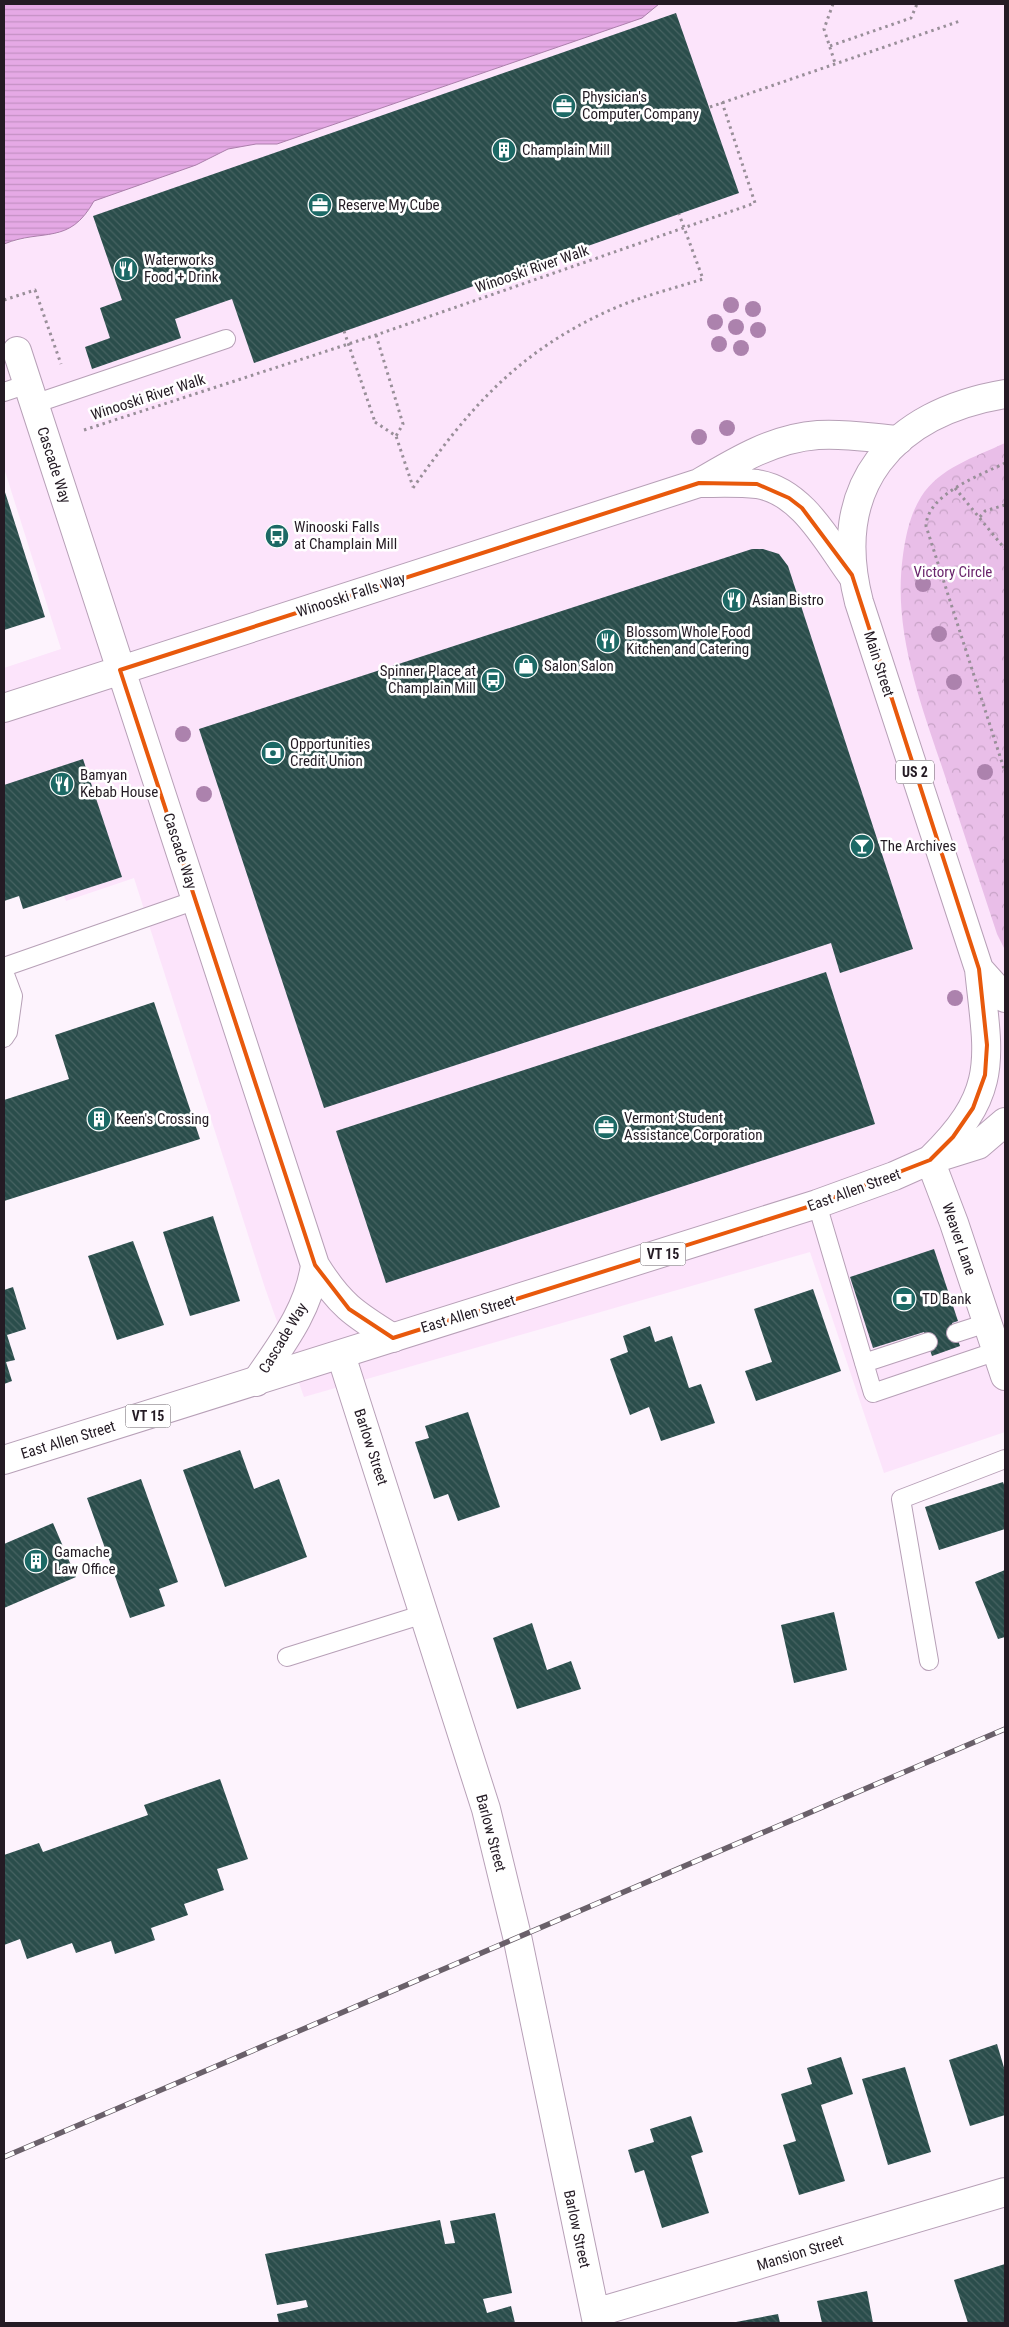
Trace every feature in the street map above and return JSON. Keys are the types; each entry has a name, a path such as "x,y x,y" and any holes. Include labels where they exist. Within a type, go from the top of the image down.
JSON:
{"street":[{"name":"Cascade Way","path":"17,350 22,393 120,670 315,1265 337,1298 349,1309 392,1338"},
{"name":"Main Street","path":"1005,393 945,410 899,440 882,457 868,476 858,500 850,544 852,575 859,602 979,969 1005,998"},
{"name":"Winooski Falls Way","path":"4,708 699,483 748,455 795,438 839,435 899,440"},
{"name":"Winooski Falls Way","path":"699,483 757,484 789,498 802,508 852,575"},
{"name":"East Allen Street","path":"930,1160 953,1137 973,1108 983,1082 987,1045 979,969"},
{"name":"East Allen Street","path":"4,1460 818,1204 894,1176 930,1160 978,1145 1005,1122"},
{"name":"Weaver Lane","path":"930,1160 954,1223 1001,1363"},
{"name":"Cascade Way","path":"256,1382 297,1322 308,1298 315,1265"},
{"name":"Barlow Street","path":"341,1355 486,1809 513,1919 596,2318"},
{"name":"Mansion Street","path":"596,2318 1005,2192"}],"lane":[{"path":"22,393 226,339"},
{"path":"4,967 196,900"},
{"path":"4,972 13,996 8,1032 4,1038"},
{"name":"East Allen Street","path":"978,1145 1005,1140"},
{"path":"818,1204 873,1393 1001,1363"},
{"path":"956,1333 987,1323"},
{"path":"864,1363 928,1342"},
{"path":"929,1661 901,1499 1005,1459"},
{"path":"287,1658 424,1614"}],"path":[{"path":"833,4 824,29 835,63"},
{"path":"830,46 911,18 917,4"},
{"path":"710,107 960,21"},
{"name":"Winooski River Walk","path":"84,430 376,334 685,229 755,203 722,102"},
{"path":"344,331 375,422 396,436 413,488 464,418 520,364 556,338 609,310 702,279 679,214"},
{"path":"4,300 35,290 62,365"},
{"path":"376,334 403,424 396,436"},
{"path":"1005,463 955,488 933,508 926,519 926,526 1005,772"},
{"path":"955,488 980,516 1005,549"},
{"path":"980,516 985,511 1005,505"}],"highlighted area":[{"path":"699,483 757,484 789,498 802,508 852,575 979,969 987,1045 985,1075 973,1108 953,1137 930,1160 817,1204 393,1338 349,1309 315,1265 120,670"}],"shaded area":[{"path":"4,4 659,4 642,18 277,144 256,144 228,149 196,165 94,201 85,215 65,230 18,239 4,244"},
{"path":"659,4 1005,4 1005,1432 884,1473 810,1252 304,1397 265,1288 134,878 66,901 44,834 4,846 4,668 61,649 4,468 4,244 42,235 57,234 70,228 87,213 94,201 196,165 228,149 256,144 277,144 642,18"}],"green space":[{"name":"Victory Circle","path":"1005,443 1005,950 997,934 911,669 905,641 901,584 907,532 921,497 938,478 948,471"}],"building":[{"name":"Champlain Mill","path":"676,13 739,193 254,363 232,299 175,319 181,338 92,369 85,347 110,338 100,308 122,300 93,216"},
{"path":"4,489 45,617 4,630"},
{"path":"752,549 763,549 779,554 788,566 913,949 840,973 831,943 324,1108 199,729"},
{"path":"83,759 122,877 23,909 19,896 4,901 4,785"},
{"name":"Vermont Student Assistance Corporation","path":"826,972 875,1124 386,1283 336,1131"},
{"name":"Keen's Crossing","path":"154,1002 200,1139 4,1201 4,1100 69,1079 55,1035"},
{"path":"213,1216 240,1301 190,1316 163,1232"},
{"path":"133,1241 164,1325 117,1340 88,1256"},
{"name":"TD Bank","path":"934,1249 958,1321 952,1323 960,1346 932,1356 924,1332 873,1348 850,1277"},
{"path":"13,1287 26,1329 7,1335 15,1360 6,1362 12,1381 4,1384 4,1290"},
{"path":"813,1289 841,1371 756,1401 745,1371 772,1362 754,1309"},
{"path":"650,1326 655,1342 672,1336 689,1388 701,1384 715,1423 661,1441 649,1407 630,1415 610,1359 628,1352 623,1336"},
{"path":"468,1412 500,1507 458,1521 448,1494 434,1499 415,1442 429,1438 425,1426"},
{"path":"240,1450 254,1489 279,1479 307,1557 225,1587 183,1470"},
{"path":"141,1479 178,1582 159,1589 165,1606 130,1618 87,1498"},
{"path":"1003,1482 1005,1487 1005,1529 939,1550 925,1507"},
{"name":"Gamache Law Office","path":"53,1523 76,1577 4,1608 4,1544"},
{"path":"1005,1570 1005,1637 998,1639 975,1582"},
{"path":"834,1612 847,1670 794,1683 781,1625"},
{"path":"532,1623 547,1670 571,1661 581,1689 517,1709 493,1638"},
{"path":"220,1779 248,1859 217,1869 224,1890 184,1904 188,1915 151,1928 155,1940 115,1954 111,1941 76,1953 72,1943 27,1959 20,1939 4,1945 4,1855 39,1843 43,1852 148,1815 144,1805"},
{"path":"997,2044 1005,2071 1005,2115 970,2126 949,2060"},
{"path":"841,2057 853,2094 821,2105 845,2181 799,2195 783,2145 796,2141 781,2094 812,2084 807,2068"},
{"path":"905,2067 931,2152 888,2165 862,2079"},
{"path":"691,2116 703,2152 691,2156 709,2213 662,2228 644,2170 635,2173 628,2150 654,2142 650,2129"},
{"path":"495,2213 512,2293 483,2299 487,2313 511,2306 515,2323 279,2323 277,2314 308,2307 306,2300 277,2305 265,2254 440,2220 445,2244 455,2243 450,2221"},
{"path":"1005,2264 1005,2323 968,2323 954,2280"},
{"path":"867,2291 873,2323 822,2323 817,2301"},
{"path":"778,2314 780,2323 736,2323 736,2322"}],"railway":[{"path":"4,2157 1005,1729"}],"place":[{"name":"Physician's Computer Company","path":"564,106"},
{"name":"Champlain Mill","path":"504,150"},
{"name":"Reserve My Cube","path":"320,205"},
{"name":"Waterworks Food + Drink","path":"126,269"},
{"name":"Winooski Falls at Champlain Mill","path":"277,536"},
{"name":"Asian Bistro","path":"734,600"},
{"name":"Blossom Whole Food Kitchen and Catering","path":"608,641"},
{"name":"Salon Salon","path":"526,666"},
{"name":"Spinner Place at Champlain Mill","path":"493,680"},
{"name":"Opportunities Credit Union","path":"273,753"},
{"name":"Bamyan Kebab House","path":"62,784"},
{"name":"The Archives","path":"862,846"},
{"name":"Keen's Crossing","path":"99,1119"},
{"name":"Vermont Student Assistance Corporation","path":"606,1127"},
{"name":"TD Bank","path":"904,1299"},
{"name":"Gamache Law Office","path":"36,1561"}]}
